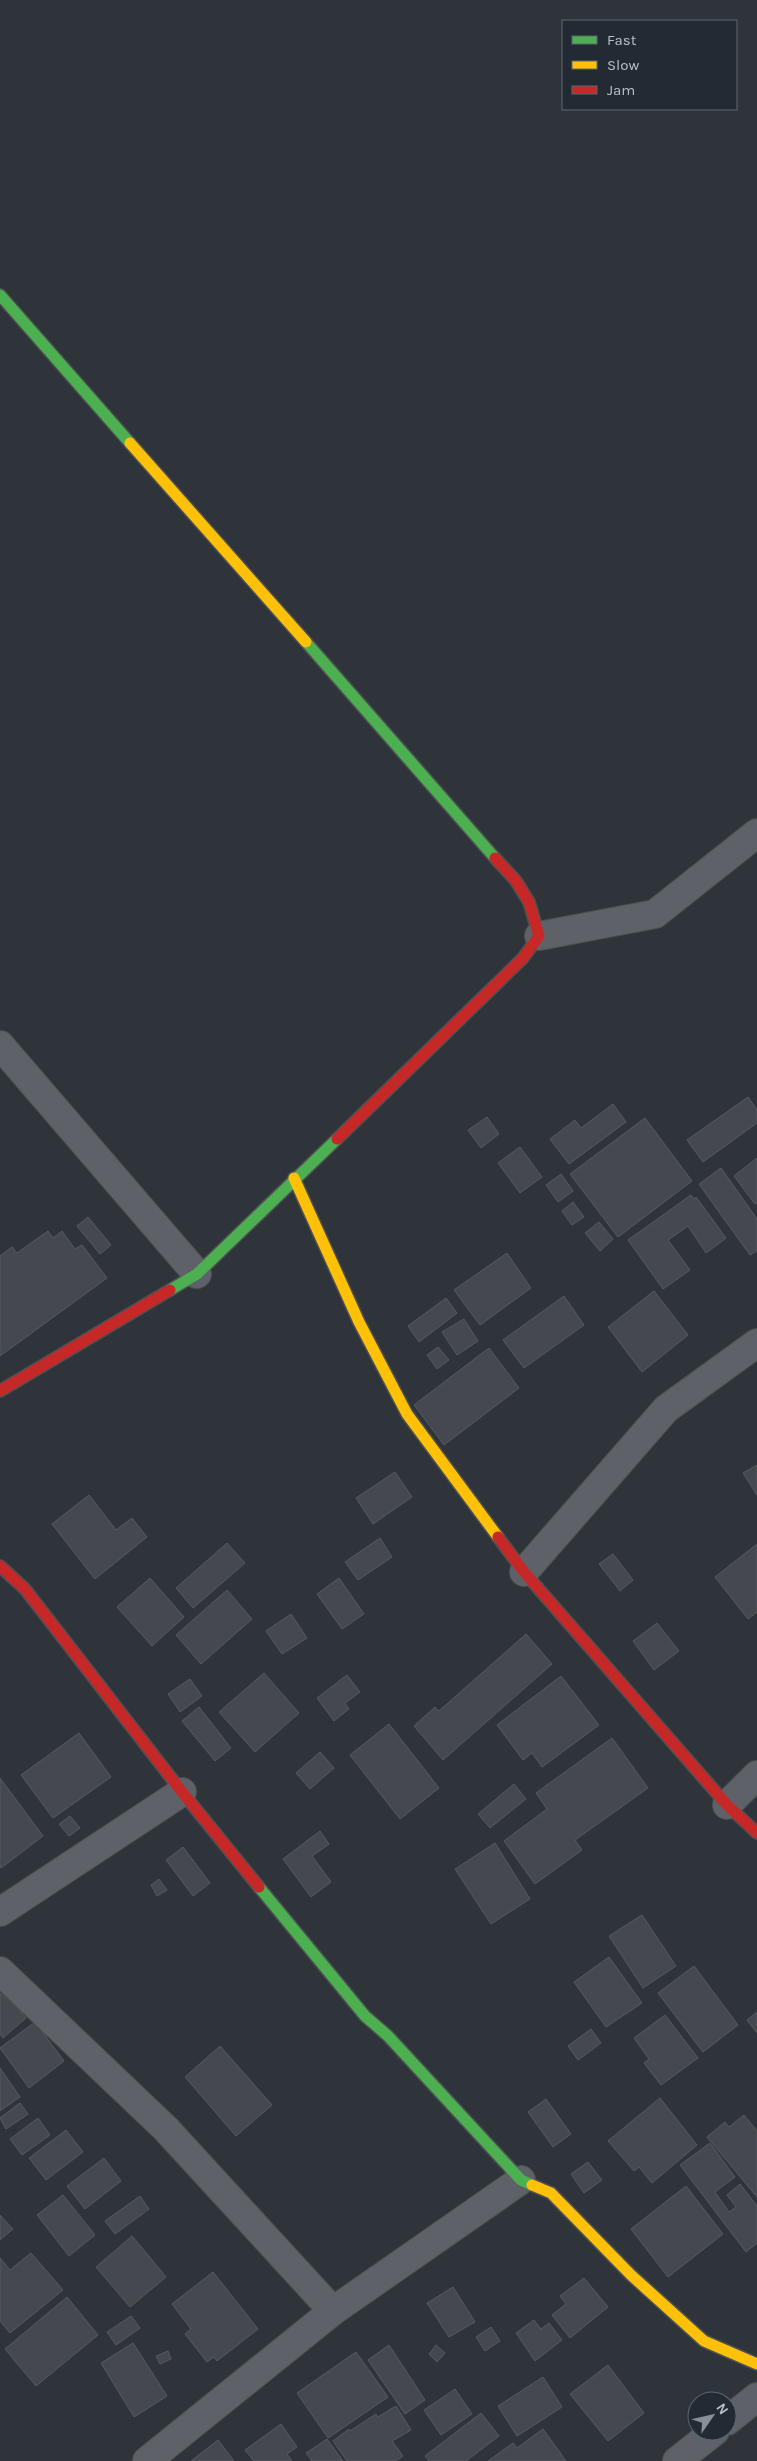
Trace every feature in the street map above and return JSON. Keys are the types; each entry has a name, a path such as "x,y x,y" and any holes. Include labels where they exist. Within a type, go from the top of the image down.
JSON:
{"street":[{"path":"0,295 516,881 529,902 539,936"},
{"path":"0,1391 197,1274 523,958 539,936 656,914 757,833"},
{"path":"0,1045 197,1274"},
{"path":"294,1178 359,1322 407,1414 524,1572 727,1805 757,1833"},
{"path":"524,1572 666,1409 757,1344"},
{"path":"0,1566 24,1589 182,1792 365,2016 388,2036 521,2180 551,2193 631,2275 704,2341 757,2364"},
{"path":"727,1805 757,1775"},
{"path":"0,1912 182,1792"},
{"path":"0,1971 166,2129 333,2311"},
{"path":"146,2461 333,2311 521,2180"},
{"path":"737,2413 757,2397"},
{"path":"677,2461 702,2441"}],"building":[{"path":"748,1097 757,1110 757,1123 703,1162 687,1140"},
{"path":"613,1104 626,1122 569,1164 550,1139 575,1120 581,1128"},
{"path":"487,1117 499,1134 481,1148 468,1130"},
{"path":"645,1118 692,1181 618,1237 570,1174"},
{"path":"520,1147 542,1177 520,1193 498,1163"},
{"path":"757,1158 757,1203 755,1204 734,1176"},
{"path":"721,1168 757,1219 757,1251 750,1255 699,1184"},
{"path":"561,1174 573,1191 558,1202 546,1185"},
{"path":"691,1195 694,1199 696,1197 726,1238 706,1253 688,1226 668,1240 690,1270 663,1289 628,1240"},
{"path":"573,1202 584,1217 572,1225 562,1211"},
{"path":"88,1217 111,1245 100,1254 77,1226"},
{"path":"599,1222 613,1239 600,1251 585,1233"},
{"path":"48,1231 53,1238 62,1231 75,1249 82,1245 107,1278 0,1356 0,1256 12,1247 17,1253"},
{"path":"507,1253 531,1288 480,1325 454,1290"},
{"path":"654,1291 688,1335 642,1372 608,1327"},
{"path":"564,1296 584,1325 524,1368 503,1340"},
{"path":"446,1298 457,1313 419,1342 408,1326"},
{"path":"464,1319 478,1341 457,1355 442,1332"},
{"path":"438,1347 449,1360 437,1369 427,1355"},
{"path":"489,1348 519,1388 444,1445 414,1405"},
{"path":"757,1465 757,1495 743,1473"},
{"path":"395,1472 412,1497 373,1524 356,1498"},
{"path":"89,1495 116,1530 132,1518 147,1537 95,1579 52,1524"},
{"path":"380,1538 392,1557 358,1580 345,1562"},
{"path":"227,1543 245,1563 193,1608 176,1588"},
{"path":"757,1544 757,1612 748,1619 715,1577"},
{"path":"613,1554 633,1580 620,1591 599,1564"},
{"path":"150,1578 184,1617 152,1646 117,1607"},
{"path":"339,1578 364,1614 342,1629 317,1594"},
{"path":"227,1590 252,1619 201,1664 176,1635"},
{"path":"291,1614 307,1638 282,1654 266,1631"},
{"path":"657,1623 679,1651 654,1670 633,1641"},
{"path":"526,1634 552,1664 443,1760 414,1726 435,1707 439,1711"},
{"path":"264,1673 299,1713 255,1752 219,1712"},
{"path":"347,1675 360,1692 345,1703 349,1709 334,1721 317,1698"},
{"path":"561,1676 599,1725 542,1767 532,1753 523,1760 497,1725"},
{"path":"190,1679 202,1696 180,1712 168,1694"},
{"path":"199,1707 231,1748 215,1761 182,1721"},
{"path":"389,1724 439,1788 400,1819 350,1755"},
{"path":"79,1733 111,1777 53,1818 21,1775"},
{"path":"612,1738 648,1788 575,1840 582,1850 535,1884 504,1841 547,1809 536,1793"},
{"path":"320,1752 334,1768 310,1789 296,1773"},
{"path":"0,1778 43,1836 1,1868 0,1866"},
{"path":"514,1784 526,1799 490,1828 478,1814"},
{"path":"70,1816 80,1828 69,1836 59,1824"},
{"path":"320,1831 329,1844 312,1856 331,1882 311,1897 283,1859"},
{"path":"495,1843 530,1899 491,1924 455,1869"},
{"path":"183,1847 210,1883 193,1896 166,1860"},
{"path":"159,1879 167,1890 157,1896 151,1885"},
{"path":"642,1915 676,1966 643,1988 609,1936"},
{"path":"609,1957 642,2003 606,2027 574,1982"},
{"path":"694,1966 738,2025 703,2052 658,1993"},
{"path":"3,1991 26,2018 3,2038 0,2034 0,1994"},
{"path":"757,2012 757,2033 747,2020"},
{"path":"665,2015 698,2058 661,2085 644,2063 649,2059 634,2038"},
{"path":"35,2022 64,2061 29,2088 0,2048"},
{"path":"591,2029 601,2043 578,2060 568,2046"},
{"path":"220,2046 272,2105 236,2136 185,2077"},
{"path":"0,2068 20,2097 0,2111"},
{"path":"660,2098 697,2145 652,2183 639,2167 634,2171 608,2141"},
{"path":"546,2099 571,2134 553,2147 528,2112"},
{"path":"20,2103 28,2114 6,2129 0,2118"},
{"path":"744,2115 757,2131 757,2197 707,2137 725,2122 729,2127"},
{"path":"38,2118 50,2135 22,2155 10,2139"},
{"path":"66,2130 83,2152 46,2180 29,2158"},
{"path":"710,2143 735,2177 715,2192 729,2212 736,2207 727,2195 740,2184 757,2206 757,2243 746,2252 680,2165"},
{"path":"104,2158 121,2181 85,2209 67,2186"},
{"path":"588,2162 602,2180 584,2193 571,2174"},
{"path":"686,2186 723,2234 668,2277 631,2229"},
{"path":"63,2195 95,2235 69,2256 37,2215"},
{"path":"140,2196 149,2209 115,2234 105,2221"},
{"path":"0,2215 13,2229 0,2240"},
{"path":"132,2236 166,2277 130,2307 96,2267"},
{"path":"31,2253 63,2290 10,2333 0,2321 0,2258 10,2270"},
{"path":"213,2272 258,2329 217,2361 214,2357 207,2362 185,2334 191,2329 172,2304"},
{"path":"584,2278 608,2307 570,2338 552,2315 566,2304 560,2296"},
{"path":"453,2287 475,2322 449,2337 427,2303"},
{"path":"67,2297 98,2335 36,2386 5,2349"},
{"path":"131,2316 140,2328 116,2345 107,2332"},
{"path":"534,2320 541,2329 549,2323 562,2340 535,2361 516,2333"},
{"path":"491,2327 500,2341 485,2351 476,2337"},
{"path":"133,2343 167,2396 134,2417 101,2363"},
{"path":"389,2345 425,2400 405,2414 368,2360"},
{"path":"436,2345 445,2353 437,2362 429,2354"},
{"path":"168,2351 171,2359 160,2364 156,2356"},
{"path":"356,2352 388,2397 328,2438 297,2393"},
{"path":"608,2365 644,2413 608,2441 570,2394"},
{"path":"543,2377 562,2407 517,2436 498,2406"},
{"path":"455,2389 472,2414 441,2435 424,2410"},
{"path":"396,2406 411,2430 392,2441 403,2456 396,2461 347,2461 333,2441 349,2429 350,2431 376,2414 378,2417"},
{"path":"481,2413 499,2436 466,2461 429,2461 425,2456"},
{"path":"281,2424 297,2447 287,2454 292,2461 254,2461 245,2450"},
{"path":"543,2429 566,2461 488,2461 513,2443 517,2448"},
{"path":"327,2439 343,2461 312,2461 306,2453"},
{"path":"218,2440 234,2461 191,2461"}],"traffic: fast":[{"path":"0,295 130,443"},
{"path":"306,642 495,858"},
{"path":"170,1290 197,1274 337,1139"},
{"path":"259,1887 365,2016 388,2036 521,2180 532,2185"}],"traffic: slow":[{"path":"130,443 306,642"},
{"path":"294,1178 359,1322 407,1414 498,1537"},
{"path":"532,2185 551,2193 631,2275 704,2341 757,2364"}],"traffic: jam":[{"path":"337,1139 523,958 539,936 529,902 516,881 495,858"},
{"path":"0,1391 170,1290"},
{"path":"498,1537 524,1572 727,1805 757,1833"},
{"path":"0,1566 25,1589 182,1792 259,1887"}]}
